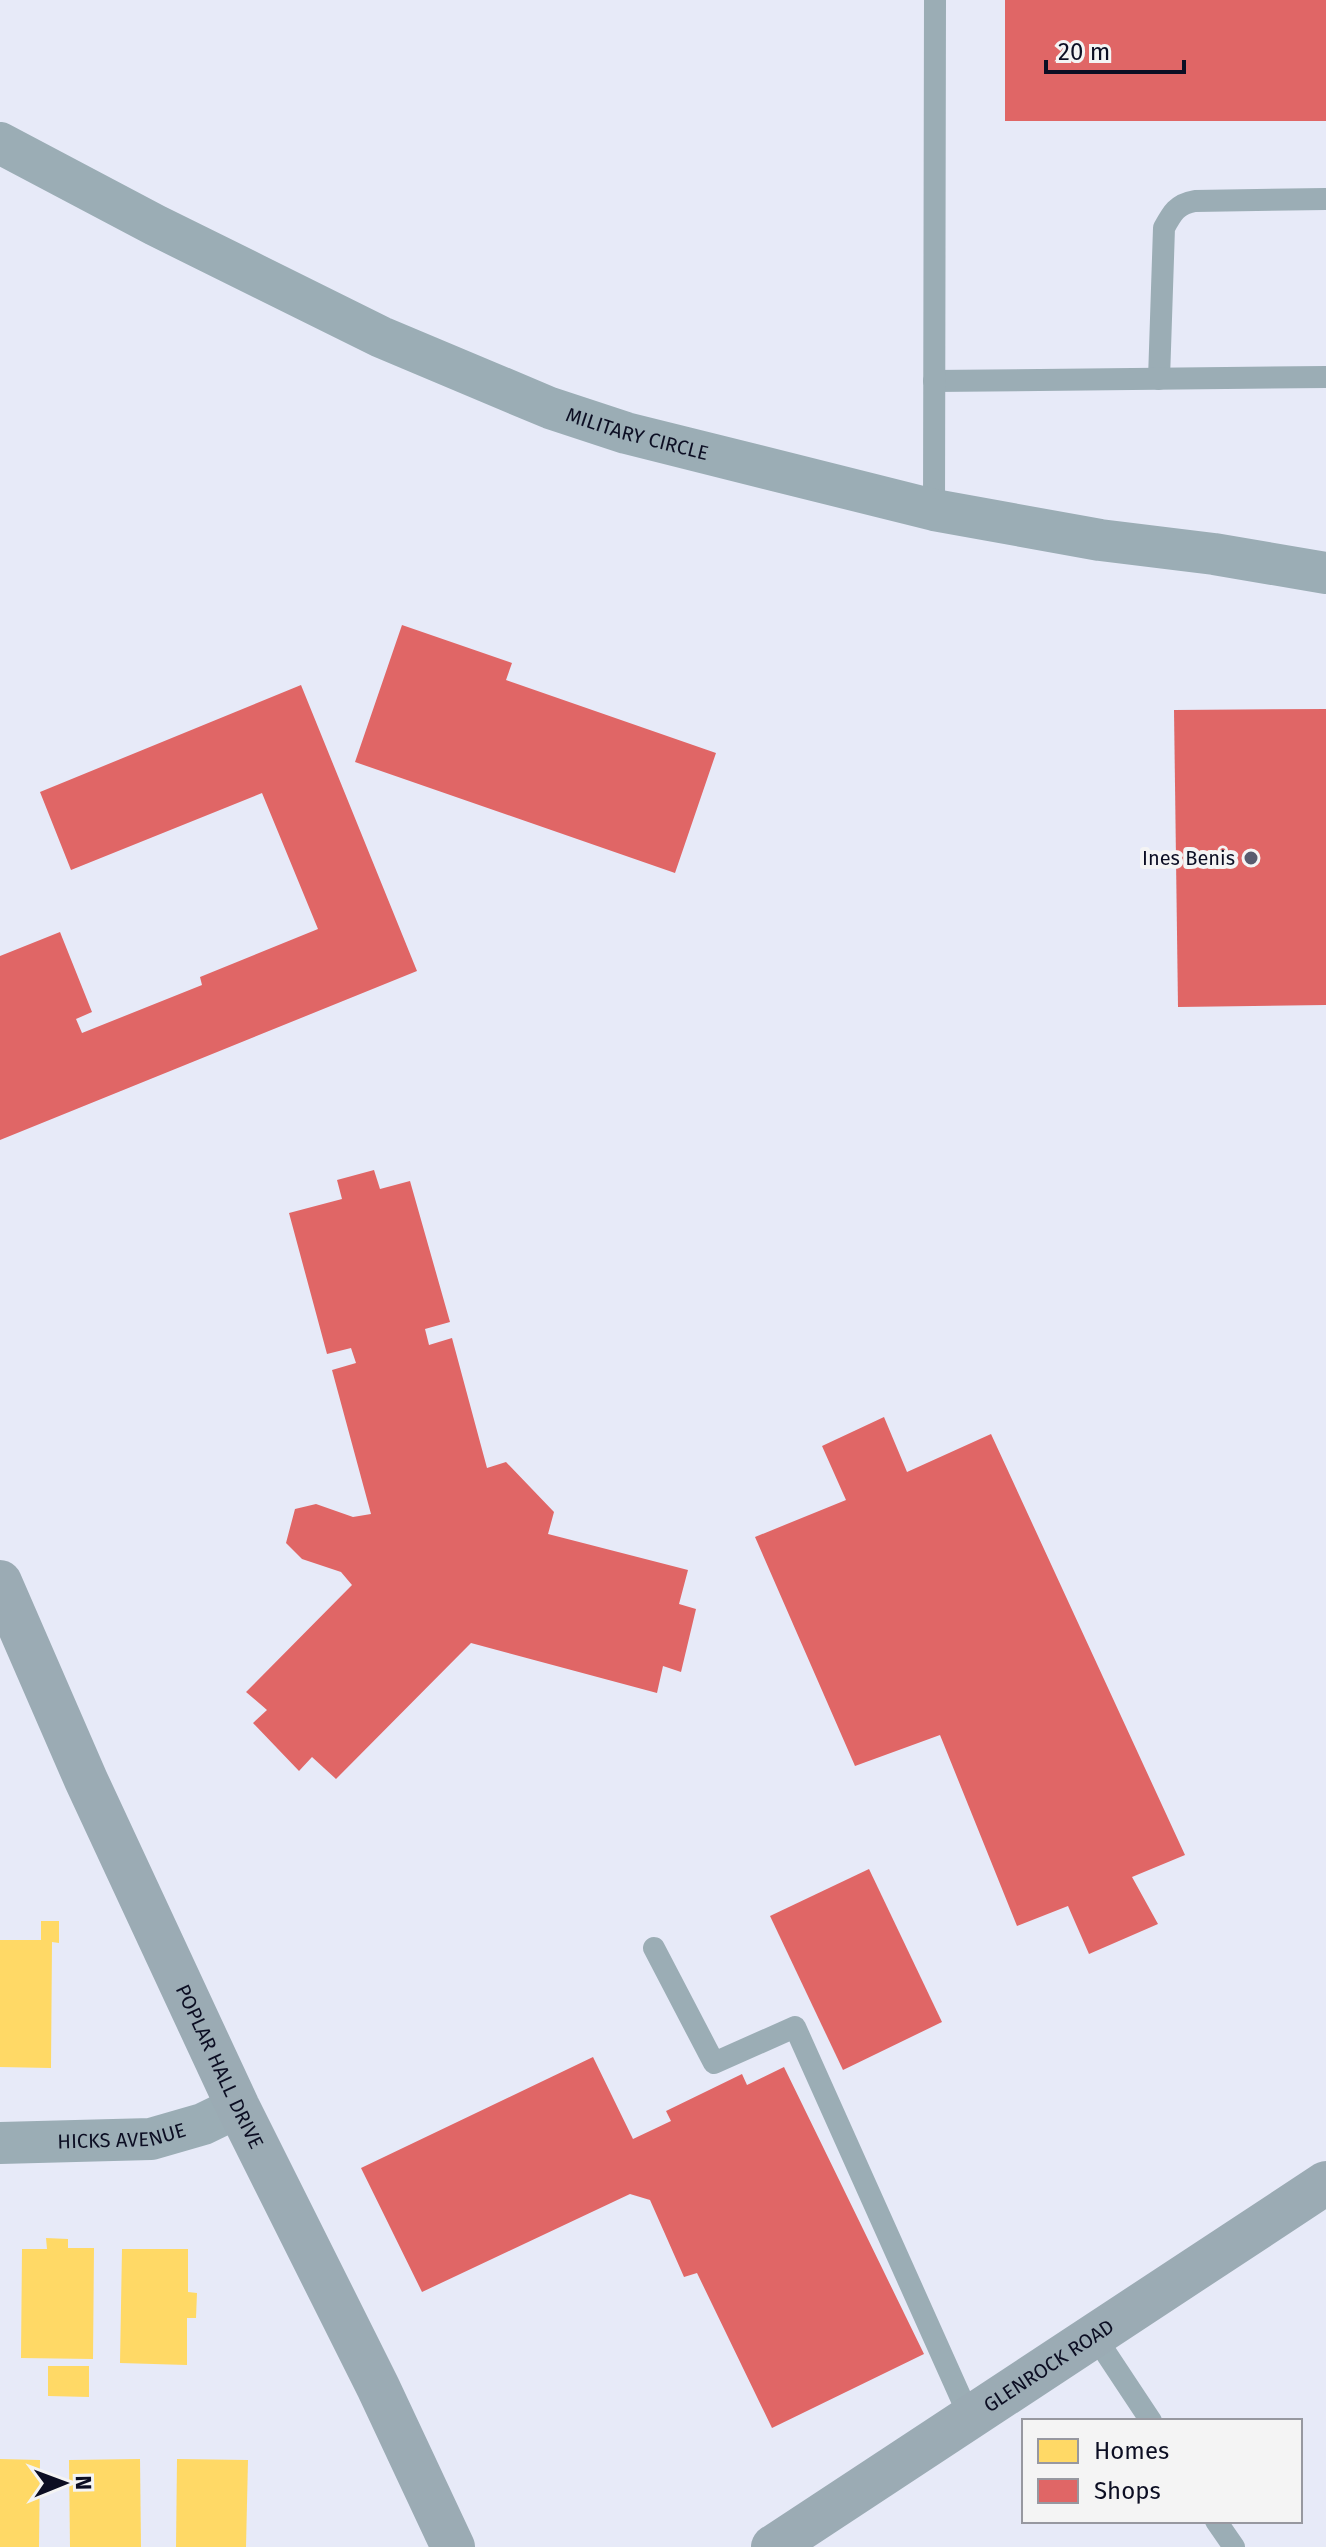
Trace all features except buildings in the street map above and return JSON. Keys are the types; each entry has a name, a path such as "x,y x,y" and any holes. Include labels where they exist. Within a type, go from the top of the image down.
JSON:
{"street":[{"name":"MILITARY CIRCLE","path":"0,143 381,337 550,408 626,433 934,510 1100,540 1214,554 1326,573"},
{"name":"POPLAR HALL DRIVE","path":"0,1582 9,1622 238,2107 378,2387 453,2547"},
{"name":"HICKS AVENUE","path":"0,2143 151,2139 203,2124 238,2107"},
{"name":"GLENROCK ROAD","path":"773,2547 1326,2183"}],"lane":[{"path":"934,510 935,0"},
{"path":"1159,379 1162,250 1164,228 1174,211 1182,203 1195,201 1326,199"},
{"path":"934,381 1326,377"},
{"path":"654,1948 714,2063 795,2027 970,2418"},
{"path":"1094,2335 1150,2419"},
{"path":"1217,2523 1234,2547"}],"place":[{"name":"Ines Benis","path":"1251,858"}]}
